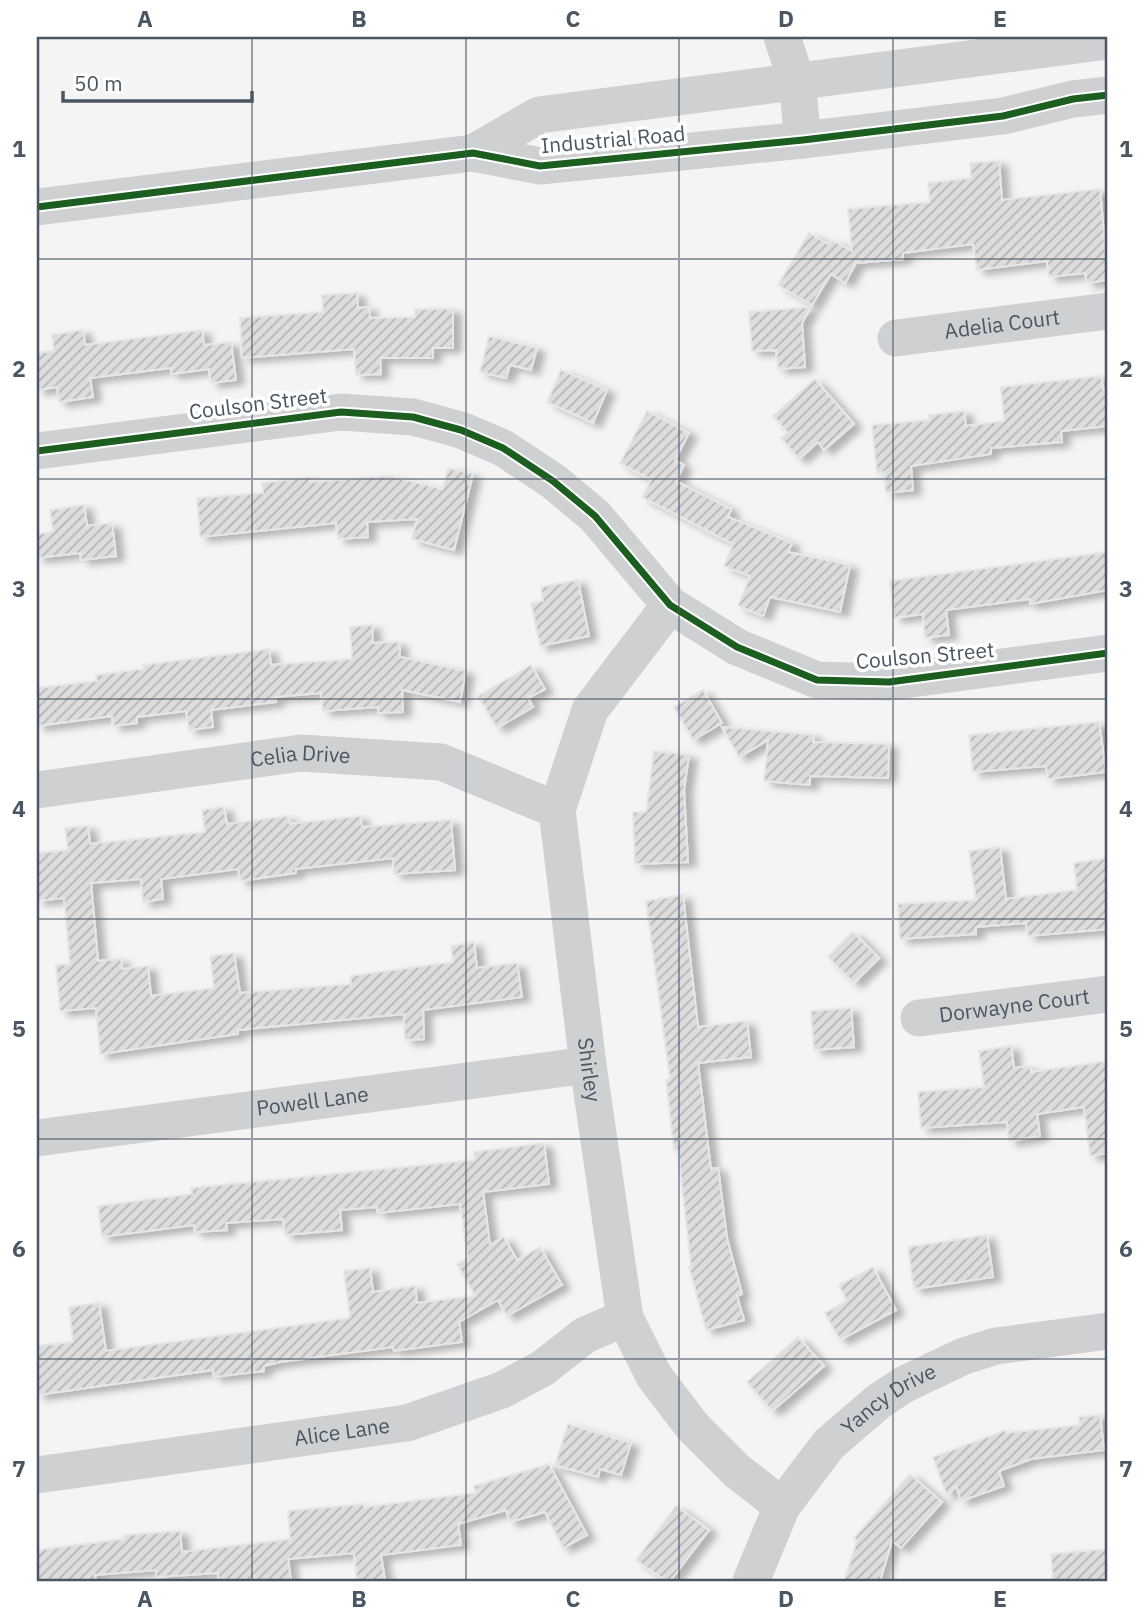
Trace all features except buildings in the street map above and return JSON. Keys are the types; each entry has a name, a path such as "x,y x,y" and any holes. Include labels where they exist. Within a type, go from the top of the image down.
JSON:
{"street":[{"path":"782,37 797,82 803,140"},
{"name":"Industrial Road","path":"473,153 539,115 1108,41"},
{"name":"Industrial Road","path":"37,207 473,153 540,166 803,140 1003,116 1073,99 1108,95"},
{"name":"Adelia Court","path":"896,338 1108,311"},
{"name":"Coulson Street","path":"37,451 341,412 413,416 461,430 503,448 554,481 595,516 670,605 737,647 817,680 889,682 1108,653"},
{"name":"Shirley","path":"670,605 590,710 557,810 588,1065 625,1318 654,1376 693,1427 737,1471 782,1506"},
{"name":"Celia Drive","path":"37,790 301,753 441,762 557,810"},
{"name":"Dorwayne Court","path":"919,1018 1108,994"},
{"name":"Powell Lane","path":"37,1138 588,1065"},
{"name":"Alice Lane","path":"37,1475 407,1423 502,1391 543,1368 585,1335 625,1318"},
{"name":"Yancy Drive","path":"751,1581 782,1506 829,1444 852,1422 905,1384 964,1356 996,1346 1108,1331"}],"cycle path":[{"path":"37,207 473,153 540,166 803,140 1003,116 1073,99 1108,95"},
{"path":"37,451 341,412 413,417 461,430 503,448 553,481 595,516 670,605 737,647 817,680 889,682 1108,653"}]}
